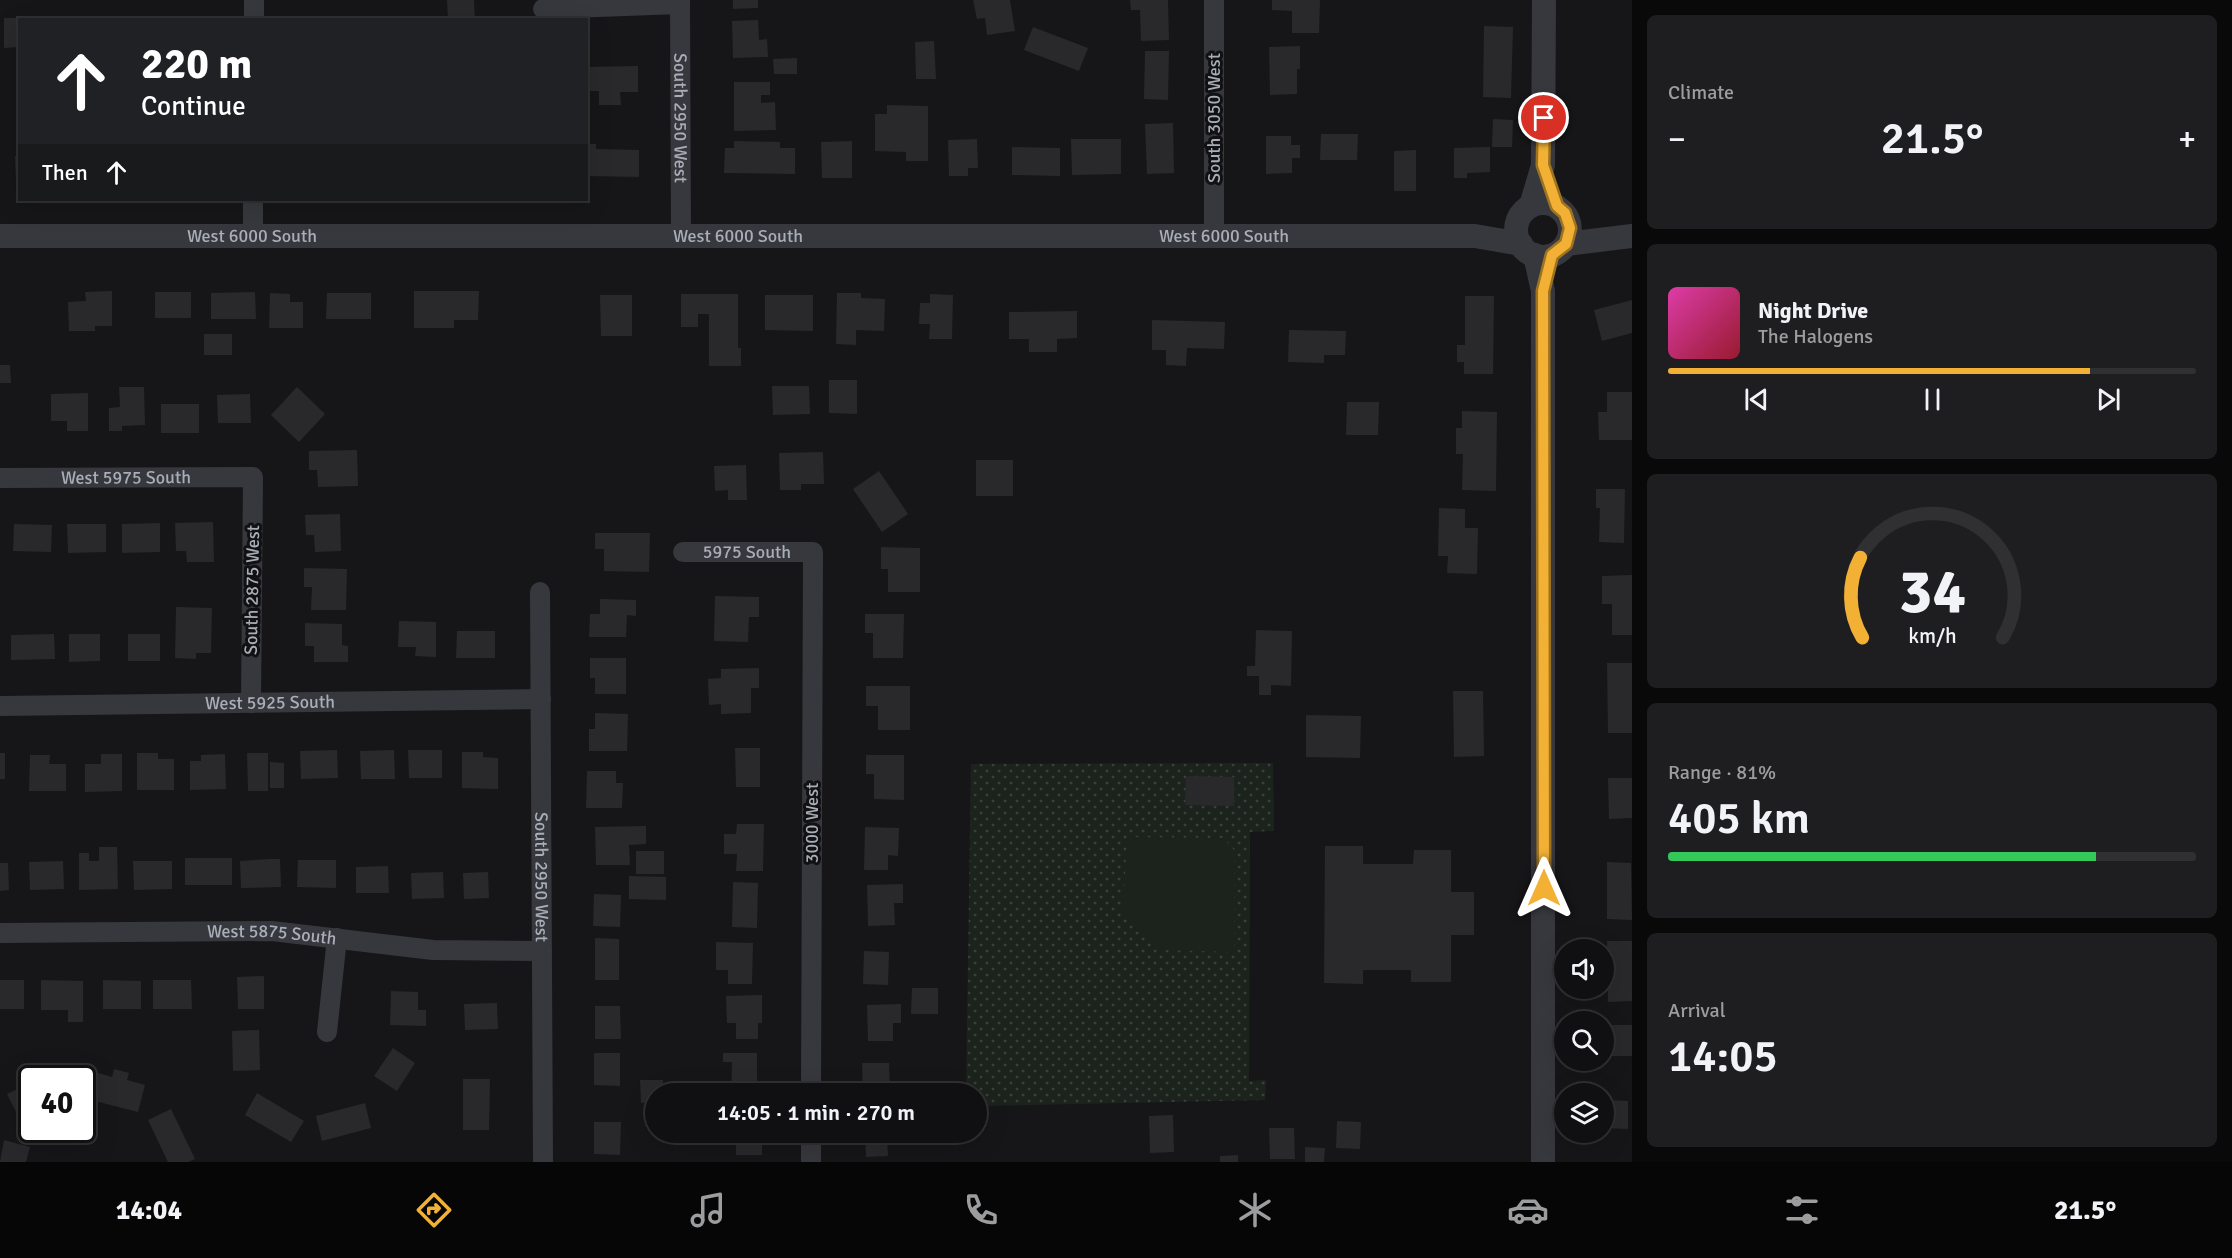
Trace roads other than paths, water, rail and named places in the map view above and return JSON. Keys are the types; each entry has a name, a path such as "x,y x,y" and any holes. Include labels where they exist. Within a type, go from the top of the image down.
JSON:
{"street":[{"path":"254,0 254,18"},
{"name":"South 3050 West","path":"1214,0 1214,237"},
{"path":"1531,206 1543,165 1544,0"},
{"path":"543,9 680,2"},
{"name":"South 2950 West","path":"680,2 681,237"},
{"path":"1543,165 1557,206"},
{"path":"253,201 254,237"},
{"path":"1543,242 1521,215 1531,206 1545,202 1557,206 1565,213 1543,242 1544,1162"},
{"name":"West 6000 South","path":"0,237 1475,237 1543,242 1632,237"},
{"name":"West 5975 South","path":"0,478 254,477"},
{"name":"South 2875 West","path":"251,703 254,477"},
{"name":"5975 South","path":"682,552 813,552"},
{"name":"3000 West","path":"811,1083 813,552"},
{"name":"South 2950 West","path":"540,592 543,1162"},
{"name":"West 5925 South","path":"0,706 541,699"},
{"name":"West 5875 South","path":"0,933 272,931 433,950 542,951"},
{"path":"327,1032 338,938"},
{"path":"811,1143 811,1162"}]}
